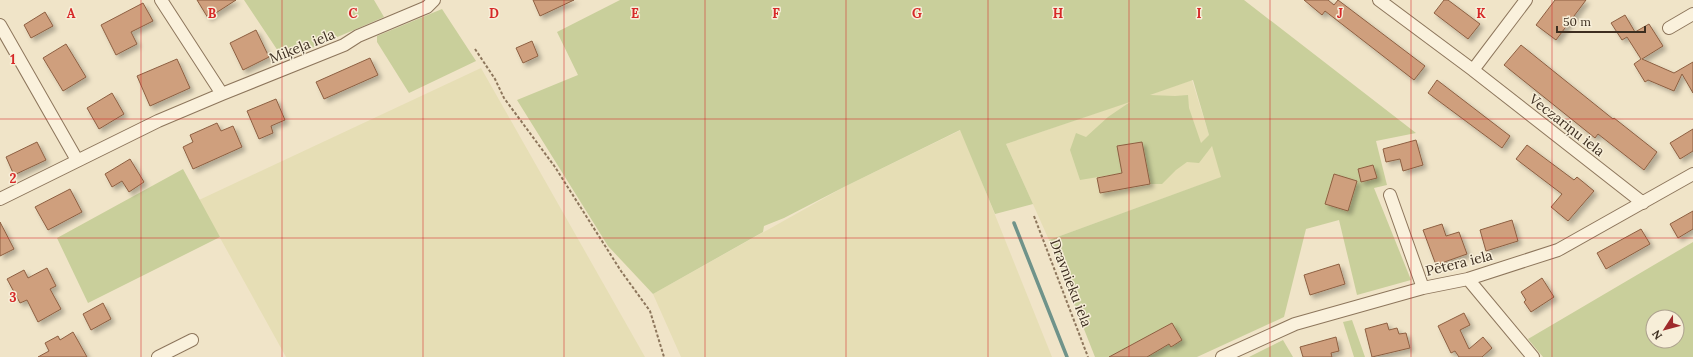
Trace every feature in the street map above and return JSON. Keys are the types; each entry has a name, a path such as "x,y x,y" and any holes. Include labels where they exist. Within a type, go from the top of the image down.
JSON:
{"street":[{"path":"161,0 222,94"},
{"name":"Miķeļa iela","path":"0,199 158,121 344,45 358,36 427,7 434,0"},
{"name":"Veczariņu iela","path":"1379,0 1643,203"},
{"path":"1472,70 1526,0"},
{"path":"1669,28 1693,14"},
{"path":"0,25 77,160"},
{"name":"Pētera iela","path":"1222,357 1295,324 1423,288 1468,279 1558,250 1693,174"},
{"path":"1390,195 1423,288"},
{"path":"1468,279 1533,357"},
{"path":"158,357 192,340"}],"path":[{"path":"475,49 495,79 504,98 555,167 621,271 650,311 664,357"},
{"name":"Dravnieku iela","path":"1034,216 1088,357"}],"shaded area":[{"path":"481,68 645,357 286,357 199,200"},
{"path":"1192,80 1222,177 1049,240 1006,144"},
{"path":"961,130 1052,357 681,357 653,294 844,187"}],"green space":[{"path":"244,0 374,0 384,17 284,60"},
{"path":"620,0 1244,0 1416,133 1376,141 1387,185 1374,188 1411,280 1357,295 1339,220 1306,229 1284,317 1197,357 1095,357 1049,240 1221,177 1212,146 1199,163 1187,162 1176,170 1162,184 1150,184 1147,169 1080,180 1070,150 1076,133 1086,137 1108,117 1130,102 1006,144 1033,204 995,214 960,130 784,218 764,226 763,232 653,294 608,246 517,100 578,75 557,32","holes":["1193,80 1209,135 1201,143 1189,108 1188,95 1150,95"]},
{"path":"442,9 476,61 409,93 377,42 377,36"},
{"path":"183,169 220,237 88,303 57,238"},
{"path":"1693,242 1693,357 1543,357 1528,339"},
{"path":"1352,320 1365,357 1354,357 1343,322"},
{"path":"1283,340 1293,357 1249,357"}],"building":[{"path":"197,0 236,0 208,18"},
{"path":"533,0 574,0 540,16"},
{"path":"1304,0 1328,0 1334,5 1338,0 1425,66 1414,80 1325,11 1322,15"},
{"path":"1444,0 1448,0 1480,24 1468,39 1434,13"},
{"path":"1555,0 1586,0 1556,40 1536,25"},
{"path":"143,3 153,21 131,32 137,44 116,55 101,25"},
{"path":"45,12 53,26 31,38 24,25"},
{"path":"1625,15 1635,32 1649,24 1663,46 1642,59 1674,73 1693,62 1693,93 1682,74 1674,91 1648,80 1645,82 1634,64 1641,59 1627,37 1622,40 1611,23"},
{"path":"256,30 269,57 243,70 230,43"},
{"path":"532,41 538,56 523,63 516,48"},
{"path":"66,44 86,77 63,91 43,58"},
{"path":"1521,45 1613,119 1614,118 1657,152 1644,170 1598,134 1595,138 1504,65"},
{"path":"370,58 378,75 324,99 316,82"},
{"path":"177,59 190,88 150,106 137,76"},
{"path":"1437,80 1510,136 1502,148 1428,93"},
{"path":"112,93 124,114 99,129 87,108"},
{"path":"276,99 285,120 271,126 273,133 259,139 247,111"},
{"path":"217,123 221,131 233,126 242,147 193,169 183,147 193,142 190,135"},
{"path":"1693,129 1693,151 1680,159 1670,143"},
{"path":"1416,140 1423,165 1403,171 1400,159 1386,162 1383,149"},
{"path":"37,142 46,160 14,175 6,157"},
{"path":"1142,142 1150,184 1100,193 1097,178 1122,173 1117,146"},
{"path":"1527,145 1574,180 1577,177 1594,191 1568,221 1551,207 1562,194 1516,159"},
{"path":"130,159 144,182 129,192 122,181 112,187 105,174"},
{"path":"1373,165 1377,178 1361,182 1358,169"},
{"path":"1334,174 1357,181 1348,211 1325,204"},
{"path":"70,189 82,212 48,230 35,207"},
{"path":"1693,211 1693,229 1678,238 1670,224"},
{"path":"1512,220 1518,241 1486,251 1480,230"},
{"path":"0,222 14,249 0,256"},
{"path":"1442,224 1446,236 1459,232 1467,254 1436,265 1423,230"},
{"path":"1641,229 1650,244 1606,269 1597,253"},
{"path":"1339,264 1345,284 1310,295 1304,275"},
{"path":"47,268 56,286 50,289 61,309 38,322 27,300 20,303 7,279 24,270 28,278"},
{"path":"1542,278 1554,297 1531,312 1524,302 1526,300 1521,292"},
{"path":"103,303 111,319 91,330 83,314"},
{"path":"1464,313 1470,325 1460,330 1469,349 1483,337 1492,348 1482,357 1459,357 1455,351 1451,353 1438,326"},
{"path":"1172,323 1182,340 1171,347 1169,344 1147,357 1109,357"},
{"path":"1387,323 1389,330 1397,328 1399,334 1406,333 1410,348 1372,357 1365,329"},
{"path":"73,332 87,357 38,357 49,351 45,343 58,336 60,340"},
{"path":"1336,337 1339,351 1331,353 1332,357 1303,357 1300,347"}],"waterway":[{"path":"1014,223 1067,357"}]}
